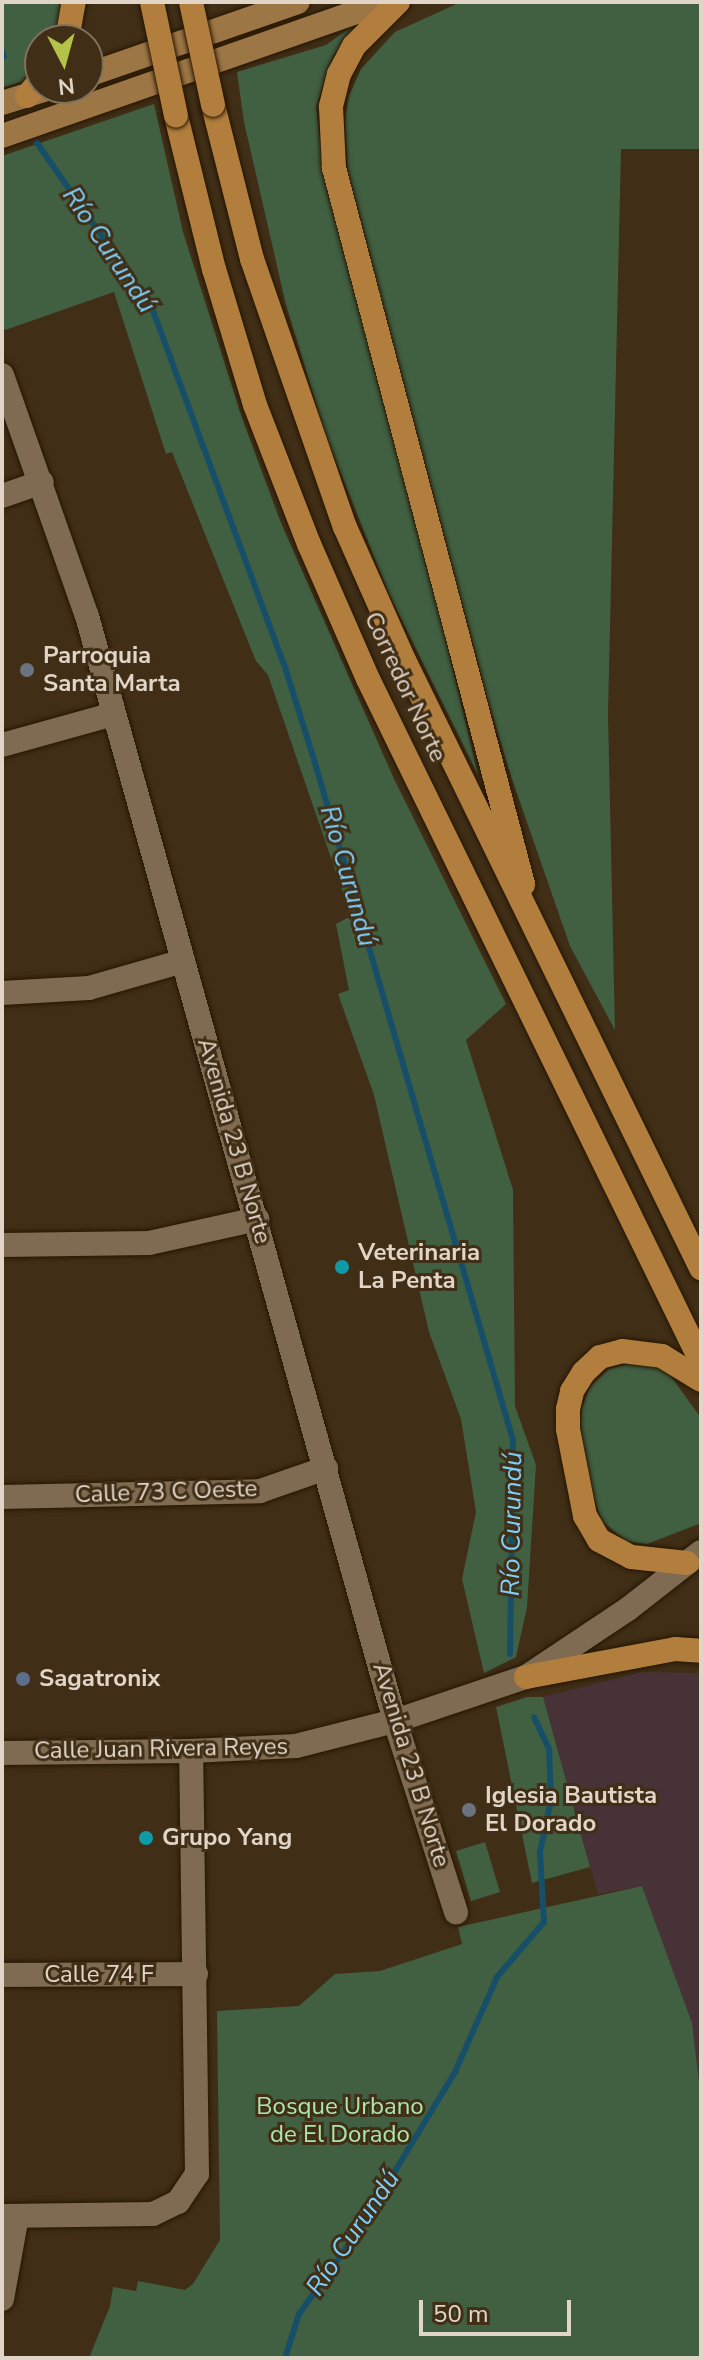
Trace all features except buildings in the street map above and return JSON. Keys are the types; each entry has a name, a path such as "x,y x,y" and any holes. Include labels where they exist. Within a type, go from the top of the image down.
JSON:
{"highway":[{"path":"70,24 74,2"},
{"name":"Corredor Norte","path":"152,2 176,116 214,269 255,405 309,544 368,679 701,1361"},
{"name":"Corredor Norte","path":"191,2 252,259 345,527 404,660 537,937 701,1268"},
{"path":"398,2 354,46 339,74 331,107 334,168 537,937"},
{"path":"694,1558 631,1557 599,1540 585,1516 568,1429 568,1409 584,1372 600,1357 622,1351 662,1356 701,1380"},
{"path":"526,1677 675,1649 701,1651"}],"main road":[{"path":"104,69 298,2"},
{"path":"2,136 385,2"},
{"path":"2,103 24,94"}],"street":[{"name":"Avenida 23 B Norte","path":"2,375 87,616 395,1721 456,1912"},
{"path":"2,496 42,482"},
{"path":"2,745 114,714"},
{"path":"2,993 89,988 183,961"},
{"path":"2,1245 149,1243 257,1219"},
{"name":"Calle 73 C Oeste","path":"2,1497 260,1491 326,1468"},
{"name":"Calle Juan Rivera Reyes","path":"2,1753 191,1751 296,1746 395,1721 526,1677 628,1609 694,1558"},
{"path":"2,2299 9,2216 153,2214 178,2202 197,2174 191,1751"},
{"name":"Calle 74 F","path":"2,1975 196,1974"}],"shaded area":[{"path":"642,1672 701,1673 701,2099 692,2023 642,1886 598,1894 543,1697"}],"green space":[{"path":"2,2 66,2 60,24 24,24 24,81 2,88"},
{"path":"461,2 701,2 701,149 621,149 608,714 615,1030 570,946 512,779 487,698 348,175 345,121 349,96 361,69 395,32"},
{"path":"361,20 333,56 316,107 323,167 432,582 478,775 389,594 326,436 286,305 244,122 237,72 326,45"},
{"path":"154,104 183,232 242,418 281,523 394,779 506,1004 466,1040 513,1190 515,1406 536,1465 527,1607 516,1657 484,1673 462,1579 476,1512 461,1419 429,1332 374,1095 338,994 349,990 336,924 351,916 268,675 256,661 172,452 166,454 114,292 5,330 2,326 2,156"},
{"path":"634,1363 658,1365 667,1371 701,1418 701,1523 647,1544 626,1541 602,1521 590,1487 580,1433 582,1408 590,1387 609,1369"},
{"path":"527,1697 543,1697 590,1867 532,1883 496,1707"},
{"path":"485,1842 500,1892 471,1901 456,1851"},
{"name":"Bosque Urbano de El Dorado","path":"642,1886 692,2023 701,2099 701,2358 89,2358 110,2306 113,2287 136,2291 138,2281 185,2290 193,2284 220,2240 217,2011 299,2006 335,1974 380,1971 462,1944 458,1927"}],"waterway":[{"name":"Río Curundú","path":"2,51 4,57"},
{"name":"Río Curundú","path":"37,143 152,308 284,664 315,763 513,1440 510,1654"},
{"name":"Río Curundú","path":"285,2358 299,2314 363,2224 455,2072 497,1977 544,1922 540,1852 551,1800 549,1749 534,1717"}],"place":[{"name":"Parroquia Santa Marta","path":"27,670"},
{"name":"Veterinaria La Penta","path":"342,1267"},
{"name":"Sagatronix","path":"23,1679"},
{"name":"Iglesia Bautista El Dorado","path":"469,1810"},
{"name":"Grupo Yang","path":"146,1838"}]}
